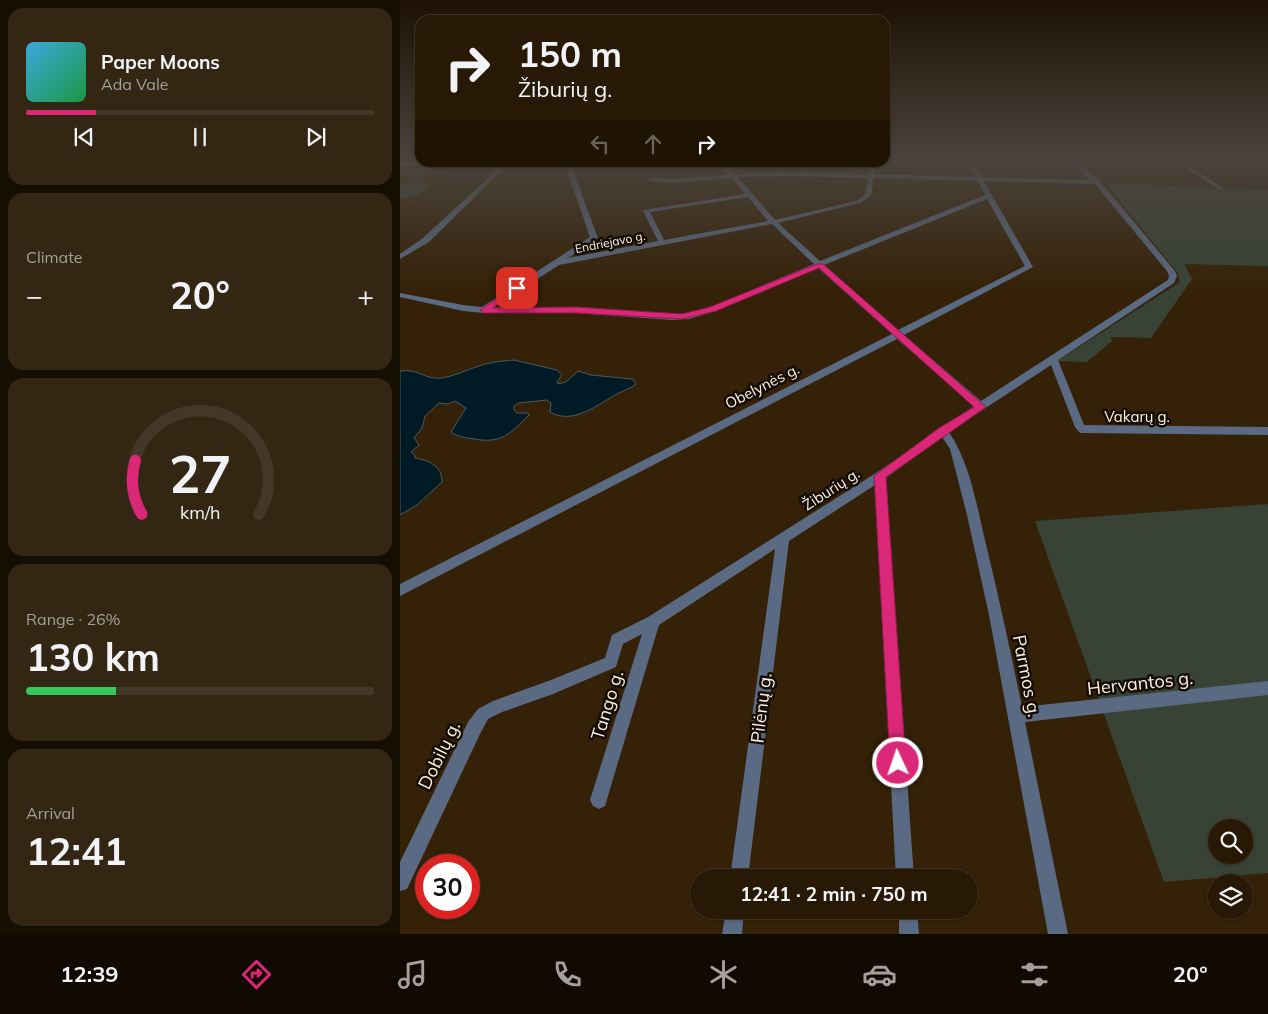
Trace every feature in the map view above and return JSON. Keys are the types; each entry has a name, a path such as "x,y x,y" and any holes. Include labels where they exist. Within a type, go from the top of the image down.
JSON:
{"street":[{"path":"400,257 421,244 464,204"},
{"path":"582,204 601,255"},
{"path":"662,243 646,211 690,204"},
{"path":"757,204 773,222 896,334 981,407"},
{"name":"Endriejavo g.","path":"555,263 773,222 847,204"},
{"path":"400,295 463,308 484,310 576,310 654,316 689,316 713,309 968,204"},
{"name":"Obelynės g.","path":"400,590 1029,266 992,204"},
{"name":"Žiburių g.","path":"553,687 611,662 617,640 653,621 880,476 943,431 1171,281 1173,276 1171,271 1116,204"},
{"path":"484,310 594,238"},
{"name":"Vakarų g.","path":"1053,359 1080,428 1084,430 1268,431"},
{"name":"Parmos g.","path":"943,431 956,449 996,615 1058,934"},
{"path":"880,476 905,869"},
{"name":"Pilėnų g.","path":"740,869 783,538"},
{"name":"Tango g.","path":"598,800 653,621"},
{"name":"Dobilų g.","path":"400,882 474,728 483,714 498,706 553,687"},
{"name":"Hervantos g.","path":"1016,716 1268,688"},
{"path":"732,934 734,919"},
{"path":"908,919 909,934"}],"shaded area":[{"path":"400,204 409,204 400,211"}],"green space":[{"path":"1122,204 1268,204 1268,266 1184,264 1192,279 1151,338 1111,337 1112,341 1087,362 1057,361 1180,282 1177,272"},
{"path":"1268,504 1268,873 1208,874 1208,878 1164,882 1035,521"}],"water":[{"path":"514,360 557,370 562,375 557,382 558,384 566,382 578,371 591,375 632,379 636,384 592,409 575,415 558,415 550,412 551,403 547,400 518,403 514,406 514,410 517,413 528,413 529,415 504,436 491,440 465,438 451,432 466,408 455,401 448,404 439,403 425,416 422,428 414,438 419,445 411,452 415,458 425,460 434,465 440,472 442,482 417,505 400,515 400,371 412,371 431,377 442,378 487,364"}],"route":[{"path":"517,288 484,310 576,310 682,317 713,309 820,265 981,407 943,431 880,476 898,763"}]}
